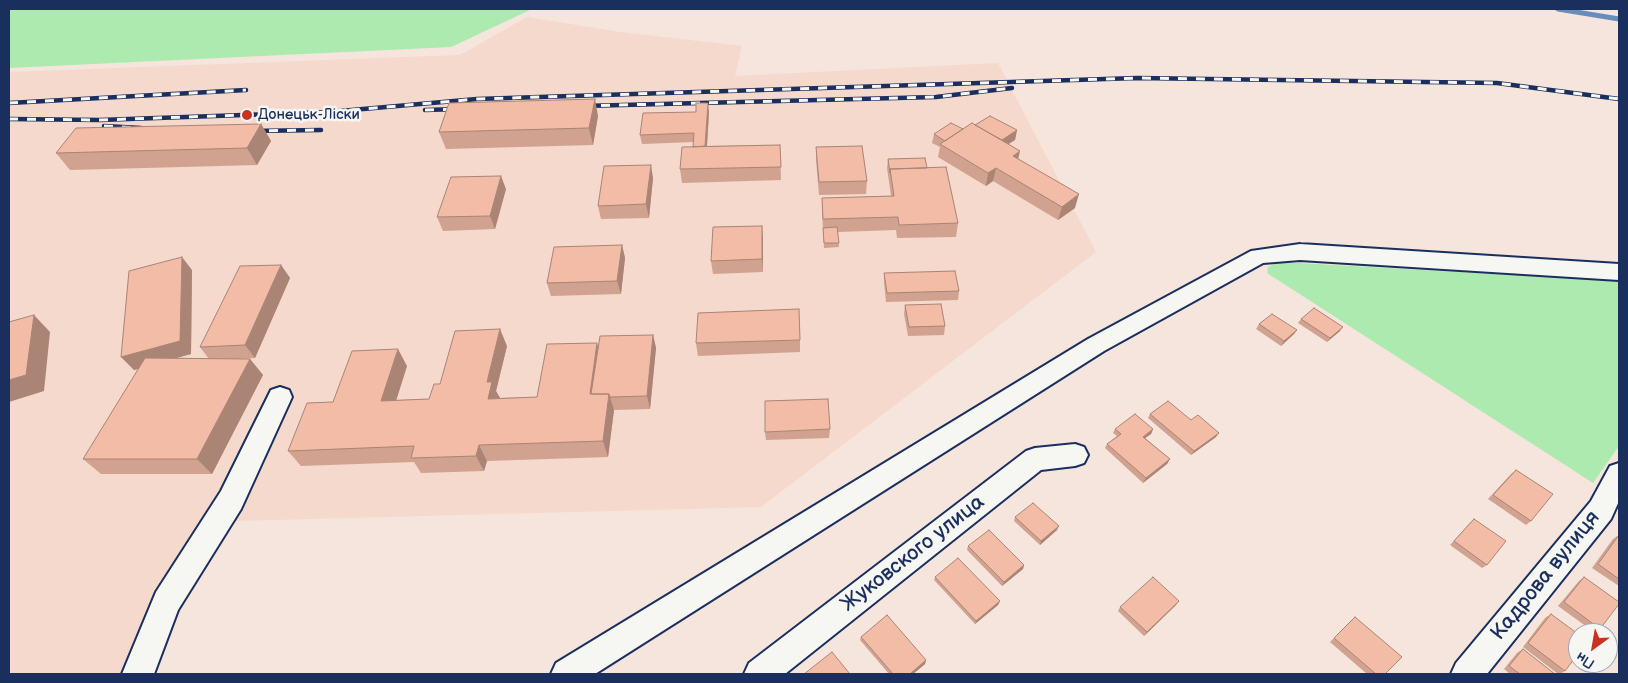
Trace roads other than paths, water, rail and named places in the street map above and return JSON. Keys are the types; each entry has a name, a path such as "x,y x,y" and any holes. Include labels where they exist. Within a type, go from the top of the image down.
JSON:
{"street":[{"path":"567,674 1096,345 1259,256 1300,252 1619,272"},
{"path":"138,674 166,602 231,500 280,398"},
{"name":"Жуковского улица","path":"760,674 1036,459 1075,455"},
{"name":"Кадрова вулиця","path":"1467,674 1601,510 1619,474"}],"waterway":[{"path":"1558,9 1619,19"}],"railway":[{"path":"9,119 100,120 329,112 477,99 1137,78 1497,83 1619,99"},
{"path":"583,106 936,97 1012,88"},
{"path":"9,103 246,90"},
{"path":"425,110 460,109"},
{"path":"104,126 141,128"},
{"path":"251,131 321,130"}],"place":[{"name":"Донецьк-Ліски","path":"247,115"}]}
